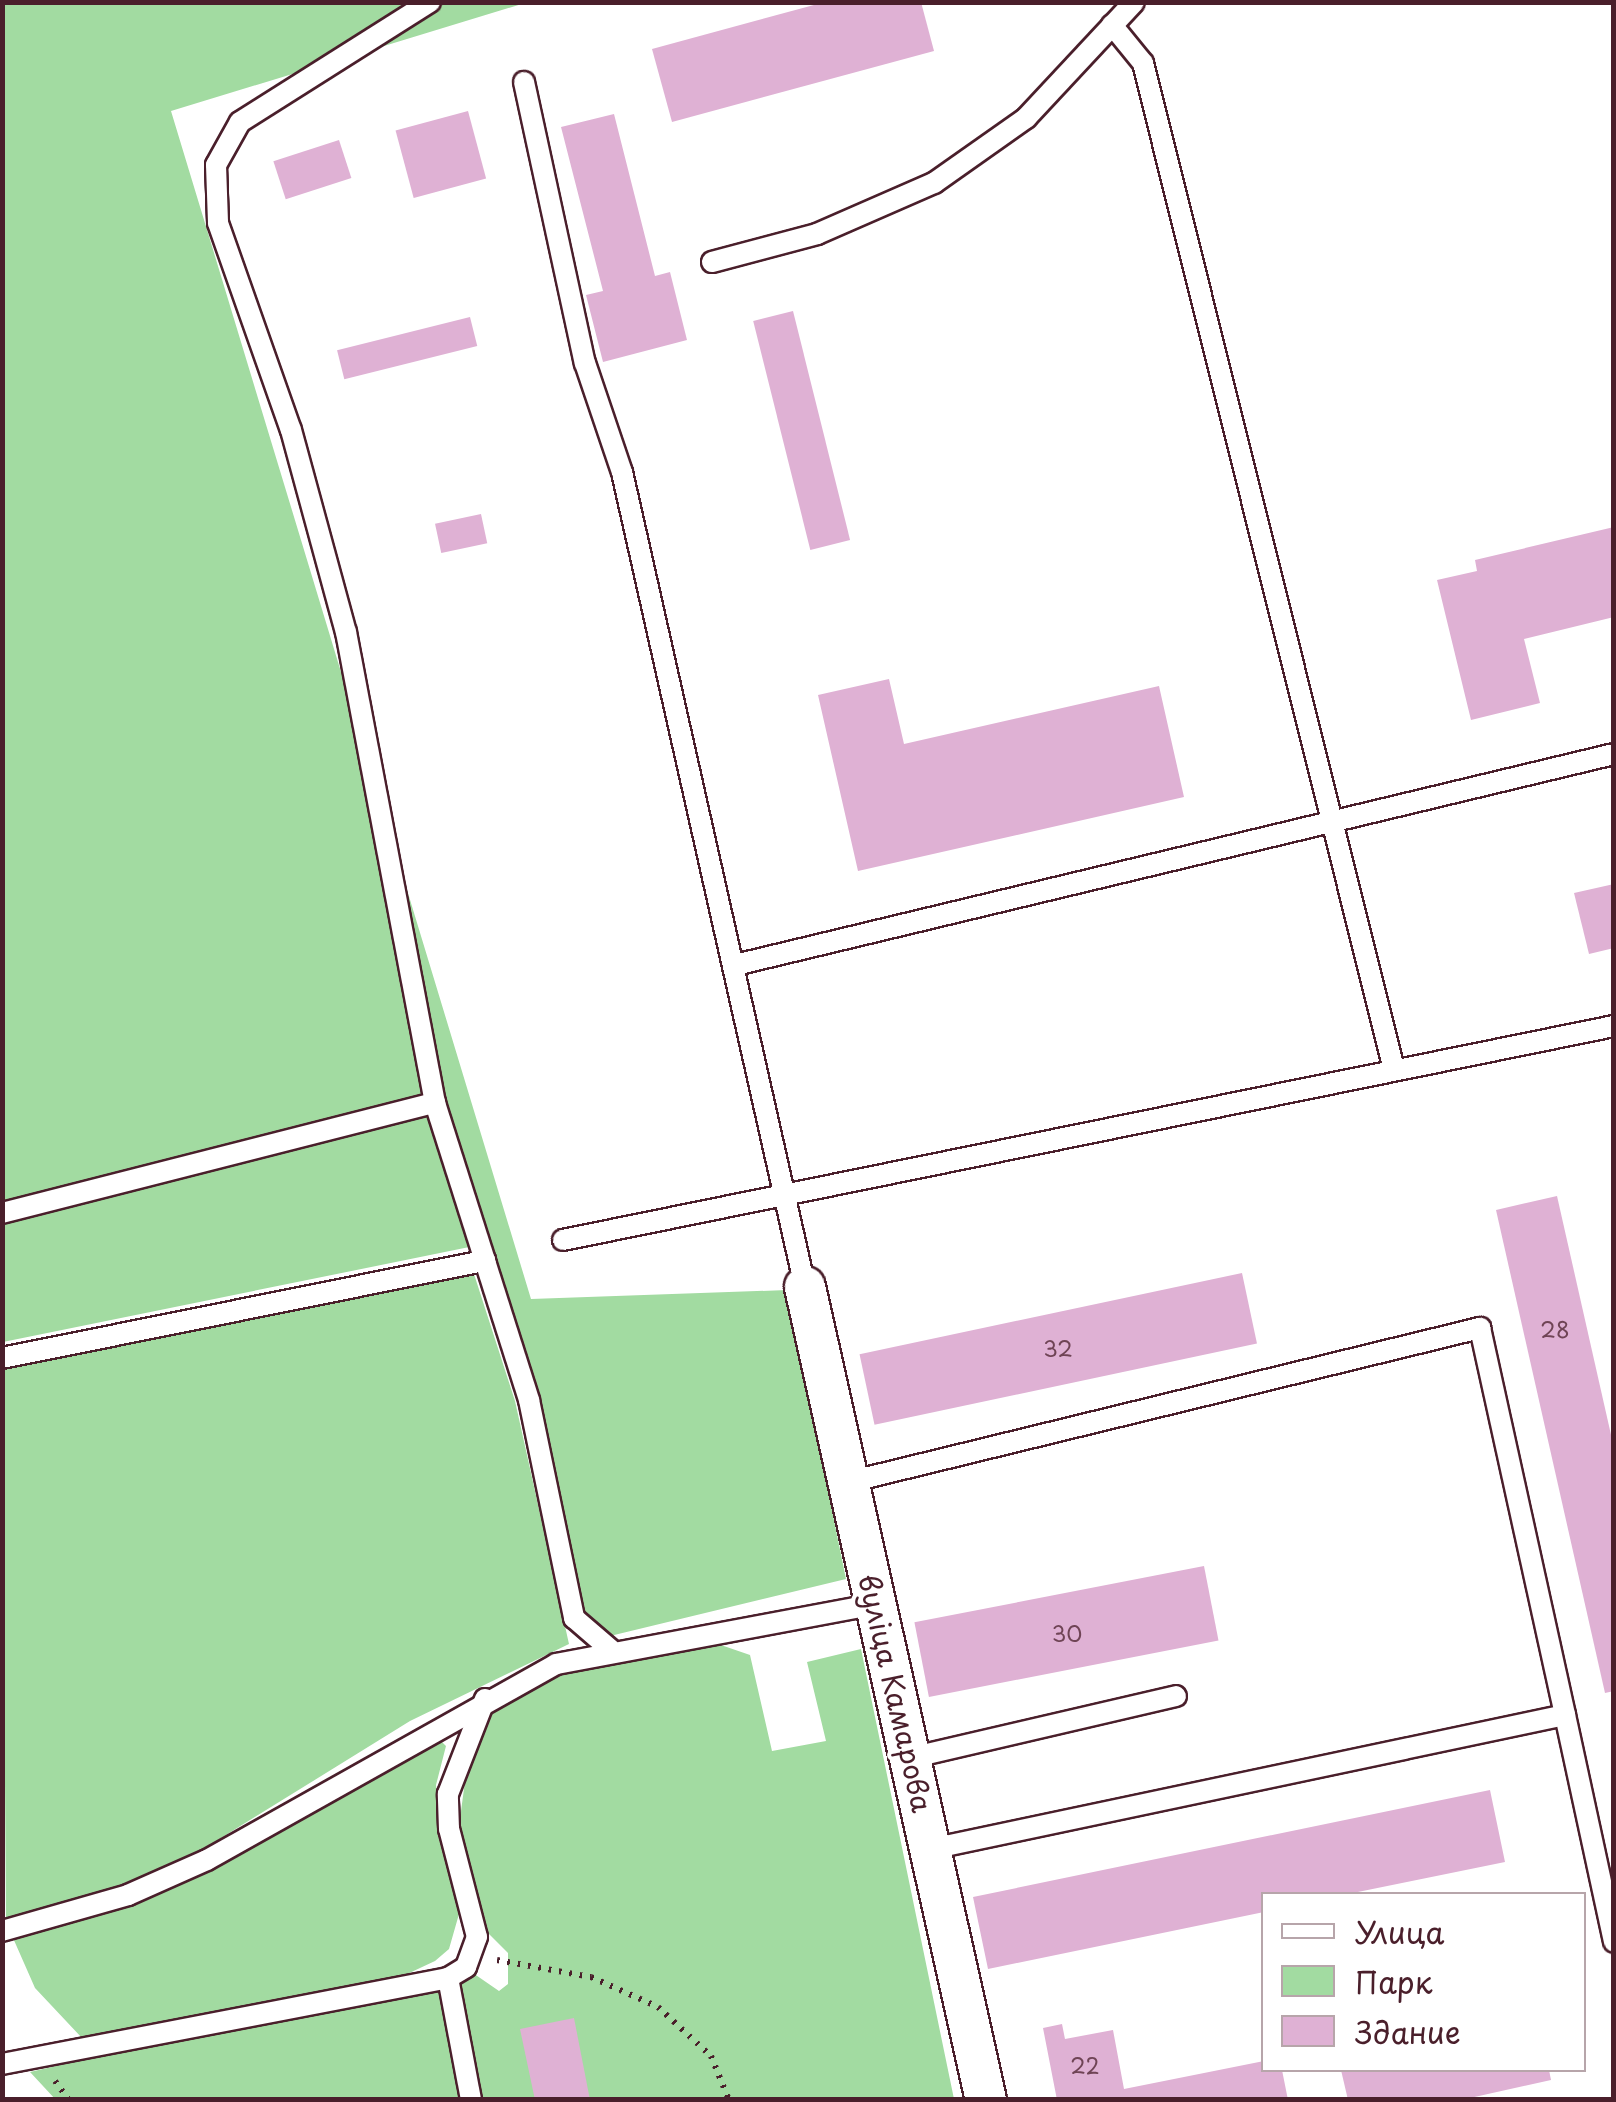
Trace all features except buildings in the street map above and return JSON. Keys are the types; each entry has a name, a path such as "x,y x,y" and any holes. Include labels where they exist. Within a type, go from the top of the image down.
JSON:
{"street":[{"name":"вуліца Камарова","path":"805,1287 986,2100"}],"lane":[{"path":"430,2 240,122 216,165 218,223 291,430 346,632 435,1103 529,1400 574,1618 610,1649"},
{"path":"712,262 818,234 934,183 1026,118 1134,2"},
{"path":"1112,26 1142,63 1336,821 1394,1070"},
{"path":"524,82 735,965 805,1287"},
{"path":"735,965 1614,754"},
{"path":"564,1240 786,1200 1614,1026"},
{"path":"2,1213 435,1103"},
{"path":"2,1358 484,1261"},
{"path":"849,1482 1480,1328 1614,1942"},
{"path":"2,1930 112,1900 207,1860 486,1698 610,1649 876,1604"},
{"path":"910,1758 1176,1696"},
{"path":"2,2064 448,1978 470,1955 477,1937 449,1829 448,1794 486,1698"},
{"path":"930,1849 1565,1715"},
{"path":"448,1978 471,2100"}],"path":[{"path":"470,1955 592,1977 658,2007 711,2056 729,2100"}],"green space":[{"path":"3,3 525,3 171,111 531,1299 787,1290 846,1579 610,1636 596,1630 585,1618 489,1243 3,1342"},
{"path":"474,1274 515,1401 569,1644 410,1721 200,1851 121,1887 6,1920 2,1370"},
{"path":"718,1644 750,1655 772,1751 826,1741 807,1662 861,1649 954,2099 56,2100 30,2072 470,1971 499,1991 508,1984 508,1953 486,1931 459,1826 470,1744 492,1709 559,1672"},
{"path":"435,1735 446,1746 436,1785 439,1829 459,1914 449,1949 435,1961 405,1975 82,2038 35,1988 13,1938 133,1904 212,1870"}]}
